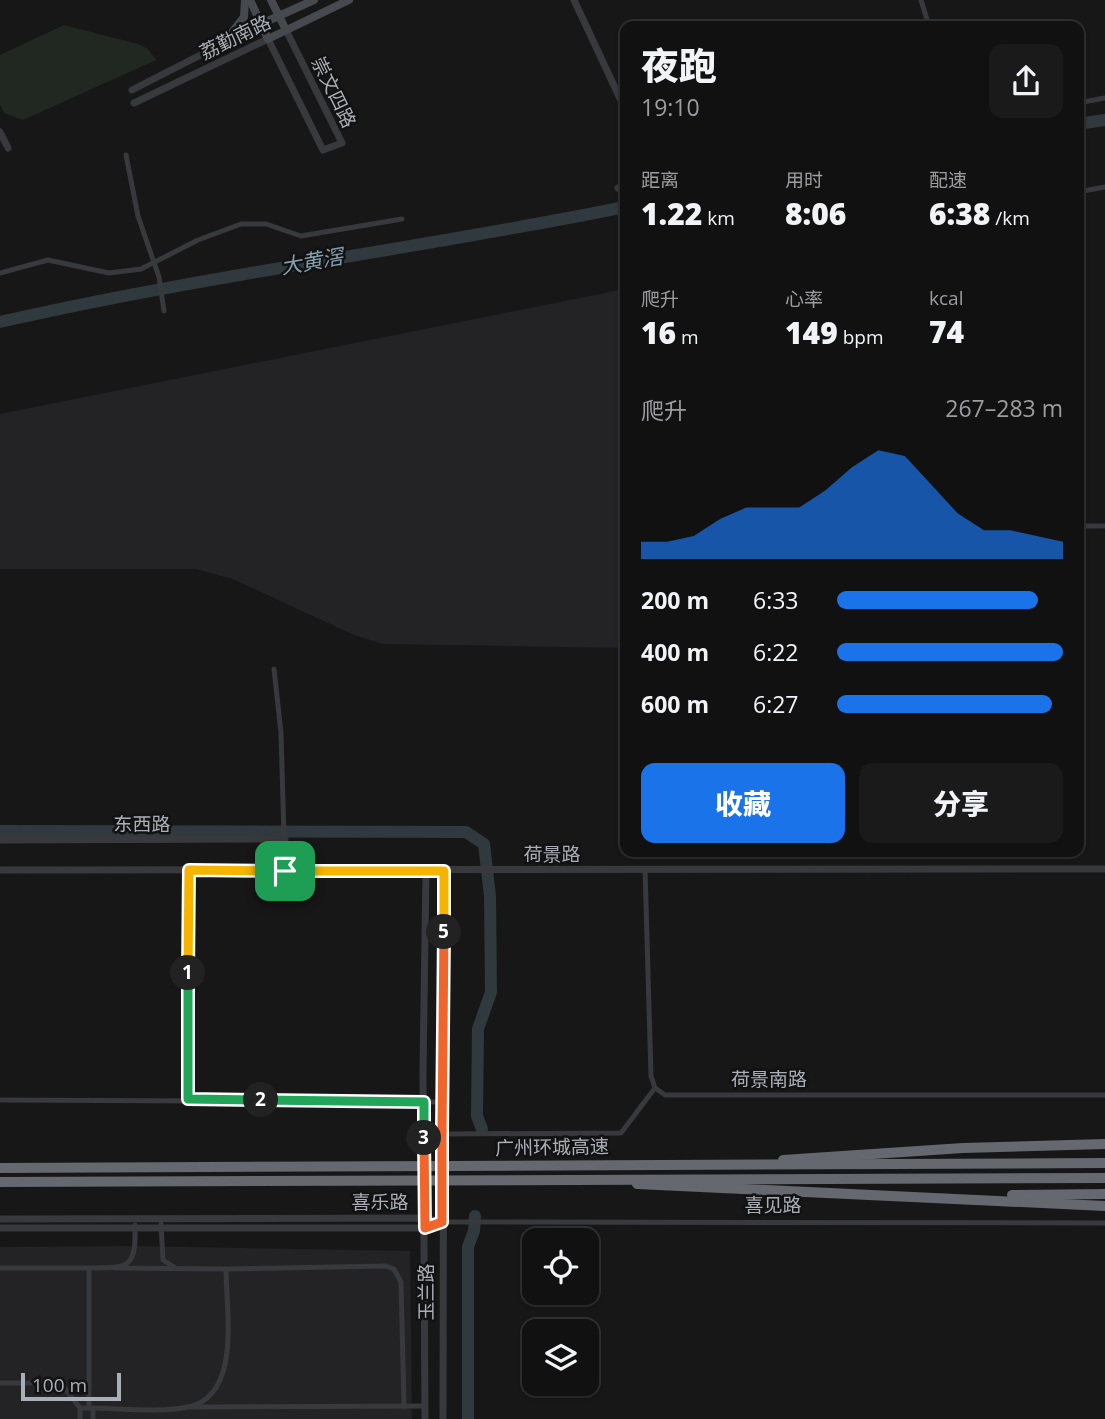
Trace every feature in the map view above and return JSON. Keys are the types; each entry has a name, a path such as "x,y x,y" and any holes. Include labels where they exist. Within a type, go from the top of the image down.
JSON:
{"highway":[{"path":"602,1163 751,1161 963,1148 1105,1144"},
{"name":"广州环城高速","path":"0,1168 602,1163 1105,1163"},
{"path":"536,1178 1105,1206"},
{"name":"广州环城高速","path":"0,1182 1105,1178"},
{"path":"859,1195 1105,1194"}],"main road":[{"name":"崇文四路","path":"248,0 268,39"},
{"path":"223,44 244,17 248,0"},
{"name":"崇文四路","path":"271,0 286,30"},
{"name":"荔勤南路","path":"261,24 314,0"},
{"name":"荔勤南路","path":"268,39 349,0"}],"street":[{"path":"574,0 620,98"},
{"path":"921,0 927,21"},
{"name":"荔勤南路","path":"132,90 261,24"},
{"name":"崇文四路","path":"268,39 323,150 342,143 286,30"},
{"name":"荔勤南路","path":"134,103 268,39"},
{"path":"1084,102 1105,98"},
{"path":"0,132 8,148"},
{"path":"126,155 138,216 155,265 164,311"},
{"path":"1084,191 1105,187"},
{"path":"0,273 42,260 115,274 155,265 198,240 241,223 266,223 301,236 402,219"},
{"path":"1084,526 1105,526"},
{"path":"274,668 285,822 285,871"},
{"name":"东西路","path":"0,840 285,839"},
{"path":"442,1134 621,1133 655,1088 651,1076 645,869"},
{"name":"荷景路","path":"0,870 1105,869"},
{"path":"188,1099 189,870"},
{"name":"玉兰路","path":"425,1413 426,871"},
{"name":"玉兰路","path":"443,1416 444,871"},
{"name":"荷景南路","path":"655,1088 665,1095 1105,1095"},
{"path":"0,1100 443,1102"},
{"name":"喜乐路","path":"0,1219 161,1223 425,1218 442,1222"},
{"name":"喜乐路","path":"161,1223 425,1228 442,1222"},
{"name":"喜见路","path":"442,1222 1105,1223"},
{"path":"115,1268 125,1267 134,1257 135,1223"},
{"name":"喜乐路","path":"0,1228 135,1223"},
{"path":"161,1223 163,1260 181,1268"},
{"path":"0,1268 226,1269 386,1266 394,1269 401,1282 404,1407"},
{"path":"89,1268 93,1419"},
{"path":"187,1408 211,1398 227,1369 226,1269"},
{"path":"0,1383 61,1383 80,1408 80,1419"},
{"path":"80,1408 404,1407 443,1416"},
{"path":"289,1409 290,1419"}],"shaded area":[{"path":"64,25 138,44 148,49 156,60 23,120 4,113 0,105 0,55"},
{"path":"620,290 620,648 383,644 356,636 233,579 195,569 0,569 0,414"},
{"path":"135,1246 410,1251 412,1419 0,1419 0,1247"}],"waterway":[{"name":"大黄滘","path":"1084,123 1105,120"},
{"name":"大黄滘","path":"0,322 155,290 620,208"},
{"path":"0,831 466,832 484,844 490,896 491,992 478,1029 477,1116 482,1129"},
{"path":"468,1419 468,1247 474,1231 475,1216"}],"route":[{"path":"189,870 285,871 444,871 442,1222 425,1228 424,1102 188,1099 189,870"}]}
